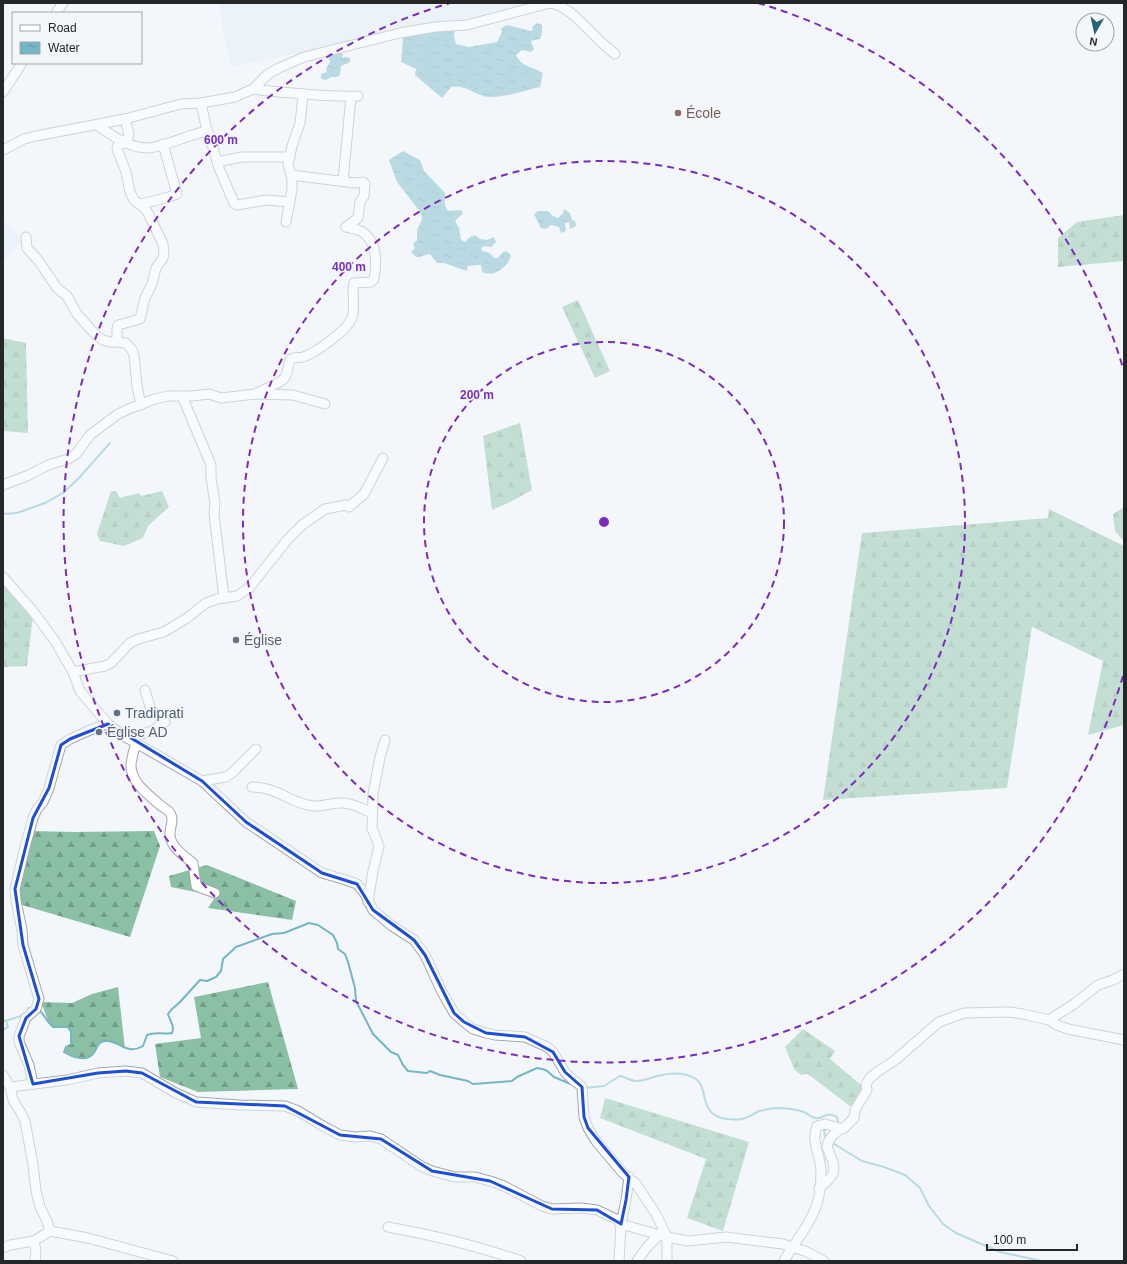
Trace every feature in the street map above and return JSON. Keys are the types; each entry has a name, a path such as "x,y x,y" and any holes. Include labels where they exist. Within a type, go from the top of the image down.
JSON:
{"street":[{"path":"57,12 63,3"},
{"path":"3,150 24,139 36,136 125,119 181,104 201,103 235,97 253,89 268,74 304,58 400,33 435,27 467,25 550,3 579,19 615,54"},
{"path":"3,92 21,64"},
{"path":"253,89 303,95 354,96 343,181"},
{"path":"286,222 292,189 291,175 288,167 300,123 303,95"},
{"path":"201,103 207,131 211,138 217,162 234,203 237,205 266,200 290,202"},
{"path":"125,119 129,134 127,142"},
{"path":"97,125 127,142 146,148 207,131"},
{"path":"117,342 118,325 140,319 144,298 152,284 156,268 164,254 163,244 157,229 148,213 141,204 134,200 130,192 126,172 117,149 118,146 127,142"},
{"path":"141,204 177,194 163,144"},
{"path":"217,162 242,158 290,157"},
{"path":"256,394 279,382 285,377 291,359 303,357 313,352 342,330 352,318 354,308 354,283 371,282 374,279 376,251 365,234 359,230 346,227 358,218 360,202 364,196 365,184 363,182 355,183 291,175"},
{"path":"26,238 27,248 38,260 57,288 67,296 77,314 97,336 110,342 126,343 132,350 141,405"},
{"path":"3,485 29,475 48,465 68,459 76,454 90,435 118,414 131,408 168,396 209,394 221,398 256,394 293,395 325,404"},
{"path":"182,396 211,465 215,502 214,514 224,598"},
{"path":"73,672 105,666 138,639 164,632 187,618 206,603 217,599 237,596 249,588 288,539 310,518 325,509 346,505 349,507 364,494 383,458"},
{"path":"3,577 32,610 55,641 73,672 80,691 108,724 127,738 202,781 246,822 322,873 357,884 365,894 373,910 392,926 414,940 425,955 442,992 454,1013 473,1029 495,1035 524,1037 541,1044 553,1052 565,1072 582,1087 584,1117 588,1128 600,1146 622,1172 636,1184 656,1214 663,1236 667,1261"},
{"path":"127,738 152,731 164,722 151,710 145,690"},
{"path":"33,1084 29,1065 19,1042 19,1036 26,1018 36,1009 40,999 23,945 22,930 16,901 16,889 31,824 37,809 43,802 49,788 61,745 70,739 108,724"},
{"path":"368,902 379,846 372,828 373,794 385,740"},
{"path":"136,743 131,764 135,780 171,813 172,816 169,834 180,852 193,863 196,886 215,893"},
{"path":"202,781 226,777 256,749"},
{"path":"252,787 273,789 298,802 314,806 343,803 350,804 372,813"},
{"path":"1049,1020 1074,1004 1098,985 1113,980 1124,974"},
{"path":"819,1188 831,1179 834,1171 827,1147 828,1143 832,1136 840,1129 843,1129 854,1118 855,1110 867,1090 866,1084 870,1078 894,1061 939,1022 964,1013 1009,1012 1049,1020 1057,1025 1068,1028 1124,1040"},
{"path":"10,1087 67,1080 98,1073 126,1070 142,1073 174,1092 196,1102 285,1106 298,1111 340,1135 355,1137 370,1136 381,1139 421,1166 432,1171 455,1177 475,1177 490,1181 504,1186 542,1206 552,1209 580,1208 597,1210 616,1219 620,1224 663,1236 688,1241 726,1237 783,1244 805,1251 824,1261"},
{"path":"3,1075 10,1087 12,1100 25,1121 36,1191 40,1207 50,1231"},
{"path":"784,1261 791,1247 802,1233 814,1213 821,1174 821,1162 814,1134 817,1126 821,1124 840,1129"},
{"path":"619,1261 620,1224 626,1200 629,1178"},
{"path":"388,1228 431,1235 482,1248 521,1261"},
{"path":"3,1248 10,1245 34,1241 50,1231 88,1238 173,1261"},
{"path":"637,1261 646,1248 663,1236"},
{"path":"34,1241 36,1251 35,1261"}],"highlighted area":[{"path":"108,724 202,781 246,822 322,873 357,884 373,910 414,940 425,955 454,1013 464,1022 486,1033 525,1037 553,1052 565,1072 582,1087 584,1117 588,1128 629,1177 621,1224 597,1210 552,1209 490,1181 432,1171 381,1139 340,1135 285,1106 196,1102 142,1073 126,1071 98,1073 33,1084 19,1036 26,1018 36,1009 39,999 23,945 15,889 33,818 49,788 61,745 70,739"}],"shaded area":[{"path":"218,3 543,3 231,67"},
{"path":"3,221 23,239 3,262"}],"green space":[{"path":"1124,215 1124,261 1058,267 1058,238 1077,222"},
{"path":"578,300 610,371 595,378 562,307"},
{"path":"3,338 26,343 28,433 3,431"},
{"path":"520,423 532,490 492,510 483,436"},
{"path":"111,491 116,491 120,498 139,493 141,496 162,491 169,507 148,526 143,538 124,546 100,541 97,534"},
{"path":"1124,507 1124,538 1122,539 1115,531 1113,514"},
{"path":"1049,509 1124,546 1124,725 1088,735 1103,661 1032,627 1007,788 823,800 862,533 1048,518"},
{"path":"3,575 34,607 27,666 3,667"},
{"path":"31,831 154,831 160,846 130,937 19,904 20,876"},
{"path":"207,865 296,901 292,920 208,908 216,896 171,887 169,876"},
{"path":"268,982 298,1089 198,1092 160,1077 155,1044 201,1038 194,997"},
{"path":"118,987 125,1049 113,1042 105,1041 99,1043 92,1055 80,1059 64,1052 66,1047 71,1044 71,1032 68,1027 53,1027 49,1023 41,1002 72,1003 92,994"},
{"path":"803,1029 835,1051 830,1059 867,1090 855,1110 808,1074 801,1075 794,1069 785,1047"},
{"path":"605,1098 749,1142 723,1231 687,1218 706,1159 600,1118"}],"water":[{"path":"537,23 542,25 542,33 540,39 531,41 534,49 531,52 522,50 516,55 524,64 543,73 540,87 504,96 490,97 456,86 451,87 442,98 415,75 416,69 401,62 403,38 414,32 455,29 454,36 456,44 469,47 497,42 502,32 501,28 507,25 531,31 533,30 532,27"},
{"path":"340,51 343,54 342,58 350,58 350,62 341,66 338,77 331,77 326,80 321,79 321,74 327,72 326,69 330,62 328,56"},
{"path":"403,151 420,160 424,171 445,193 445,203 447,209 449,211 461,210 463,213 455,221 459,228 461,240 465,242 470,237 475,235 480,239 487,240 494,237 496,242 491,247 484,246 481,248 482,251 490,253 494,258 498,258 506,251 511,255 504,267 496,272 487,273 482,272 481,265 468,266 467,271 444,263 437,263 430,254 416,257 411,252 415,248 413,244 417,240 417,230 422,219 421,213 397,182 389,160"},
{"path":"564,209 570,213 576,226 570,229 569,222 565,223 566,231 561,233 559,227 551,225 546,229 541,228 534,214 538,211 548,211 553,216 558,218 563,213"}],"waterway":[{"path":"3,514 17,513 45,503 63,493 78,479 110,443"},
{"path":"38,1009 53,1027 68,1027 71,1032 71,1044 66,1047 64,1052 71,1056 86,1058 93,1054 99,1044 105,1041 114,1042 127,1048 137,1049 143,1046 147,1035 154,1033 172,1033 173,1026 168,1014 200,980 207,981 216,977 221,971 223,959 236,947 272,934 284,933 309,923 318,925 333,935 338,949 345,954 355,988 356,1001 373,1034 391,1052 398,1055 408,1071 427,1073 430,1071 440,1075 468,1081 473,1084 512,1081 517,1077 537,1068 546,1070 554,1077 573,1085"},
{"path":"5,1021 21,1016 28,1012 28,1008 33,1008"},
{"path":"3,1020 6,1021 8,1027 3,1030"},
{"path":"584,1088 604,1086 620,1076 636,1081 667,1074 682,1074 692,1077 700,1083 708,1107 712,1113 718,1117 740,1119 746,1118 759,1111 774,1108 785,1108 801,1111 815,1118 821,1118 829,1114 833,1115 837,1117 838,1121 836,1125"},
{"path":"826,1139 824,1131 828,1127"},
{"path":"831,1142 862,1161 905,1175 920,1188 929,1206 943,1224 956,1233 1000,1252 1042,1261"}],"place":[{"name":"École","path":"678,113"},
{"name":"Église","path":"236,640"},
{"name":"Tradiprati","path":"117,713"},
{"name":"Église AD","path":"99,732"}]}
